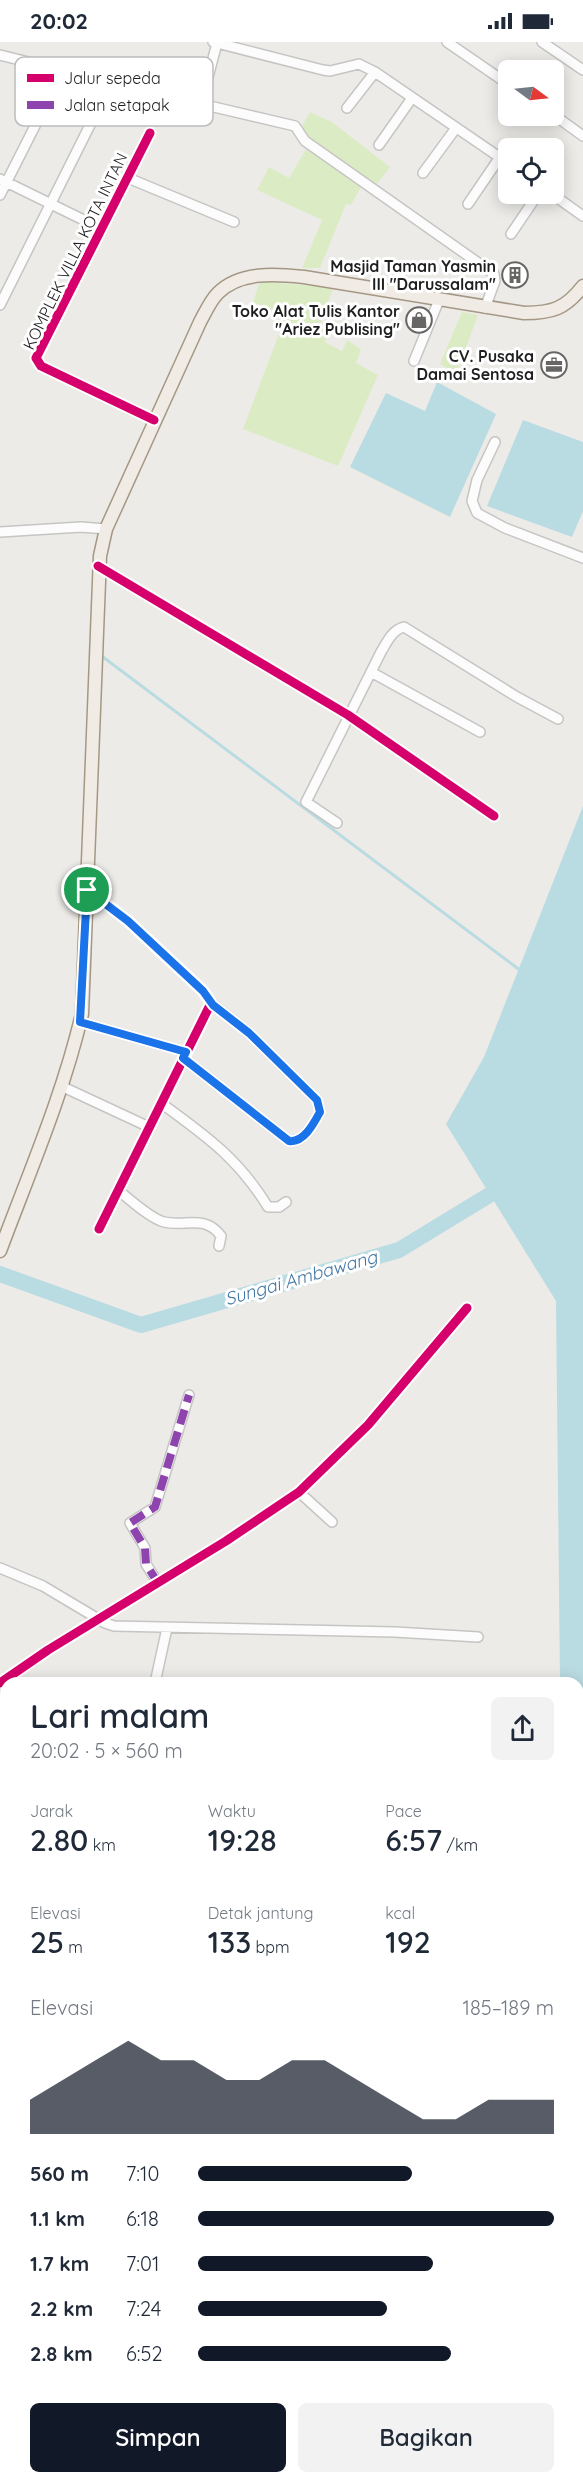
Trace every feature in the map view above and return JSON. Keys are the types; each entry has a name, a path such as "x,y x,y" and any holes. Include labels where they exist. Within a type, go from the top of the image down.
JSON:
{"main road":[{"path":"0,1251 61,1086 80,1022 98,566 106,529 200,322 217,294 242,279 273,274 524,313 544,313 569,303 583,286"}],"street":[{"path":"447,42 498,77"},
{"path":"542,42 583,70"},
{"path":"215,43 323,70 358,64 375,72 498,156"},
{"path":"0,55 15,59"},
{"path":"347,108 375,72"},
{"path":"379,145 412,98"},
{"path":"213,107 295,126 302,139 494,274 495,281 485,308"},
{"path":"564,122 583,136"},
{"path":"0,195 3,181 34,126"},
{"path":"0,305 90,126"},
{"path":"423,173 456,128"},
{"name":"KOMPLEK VILLA KOTA INTAN","path":"150,134 36,358 37,362 154,420"},
{"path":"468,204 498,167"},
{"path":"128,178 234,222"},
{"path":"3,181 102,229"},
{"path":"564,203 583,216"},
{"path":"511,234 531,204"},
{"path":"414,361 439,300"},
{"path":"495,442 477,480 472,501 477,513 505,528 583,558"},
{"path":"0,532 81,527 106,529"},
{"path":"98,566 348,715 494,816"},
{"path":"337,823 306,802 348,715 395,631 404,627 517,697 558,719"},
{"path":"371,672 480,732"},
{"path":"80,1022 184,1055 289,1141 299,1140 313,1125 320,1112 317,1100 249,1033 211,1003 203,991 128,921 87,890"},
{"path":"99,1228 211,1003"},
{"path":"61,1086 149,1127"},
{"path":"161,1103 231,1158 246,1173 268,1207 279,1207 286,1202"},
{"path":"118,1190 163,1222 194,1222 210,1225 221,1236 219,1246"},
{"path":"9,1677 299,1492 368,1425 467,1308"},
{"path":"158,1583 146,1564 145,1548 130,1523 155,1507 189,1395"},
{"path":"299,1492 332,1522"},
{"path":"0,1568 44,1586 114,1626 395,1632 478,1637"},
{"path":"156,1677 167,1628"}],"green space":[{"path":"310,112 332,122 390,167 374,188 305,140 301,128"},
{"path":"306,149 361,187 351,205 346,204 320,268 302,268 322,220 257,190 269,167 289,178"},
{"path":"260,281 333,288 320,325 330,329 325,342 342,351 347,340 361,349 356,363 378,375 338,466 243,429 286,315 253,302"},
{"path":"462,312 478,315 456,374 440,364"}],"water":[{"path":"437,382 496,414 450,517 350,467 386,393 425,411"},
{"path":"523,420 583,442 583,511 572,537 487,506"},
{"path":"583,806 583,1677 560,1677 556,1301 446,1124 484,1057"}],"waterway":[{"path":"103,657 521,971"},
{"name":"Sungai Ambawang","path":"0,1274 141,1325 399,1250 509,1183"}],"marked path":[{"path":"80,1022 186,1052"},
{"path":"158,1583 146,1564 145,1548 130,1523 155,1507 189,1395"}],"cycle path":[{"path":"150,133 36,358 41,366 154,420"},
{"path":"98,566 348,715 494,816"},
{"path":"87,889 128,921 203,991 211,1003 99,1229"},
{"path":"9,1677 48,1650 226,1541 299,1492 368,1425 467,1308"}],"place":[{"name":"Masjid Taman Yasmin III \"Darussalam\"","path":"515,275"},
{"name":"Toko Alat Tulis Kantor \"Ariez Publising\"","path":"419,320"},
{"name":"CV. Pusaka Damai Sentosa","path":"554,365"}],"route":[{"path":"87,890 128,921 203,991 213,1005 249,1033 317,1100 320,1112 313,1125 299,1140 289,1141 183,1058 186,1052 123,1032 80,1022 87,890"}]}
